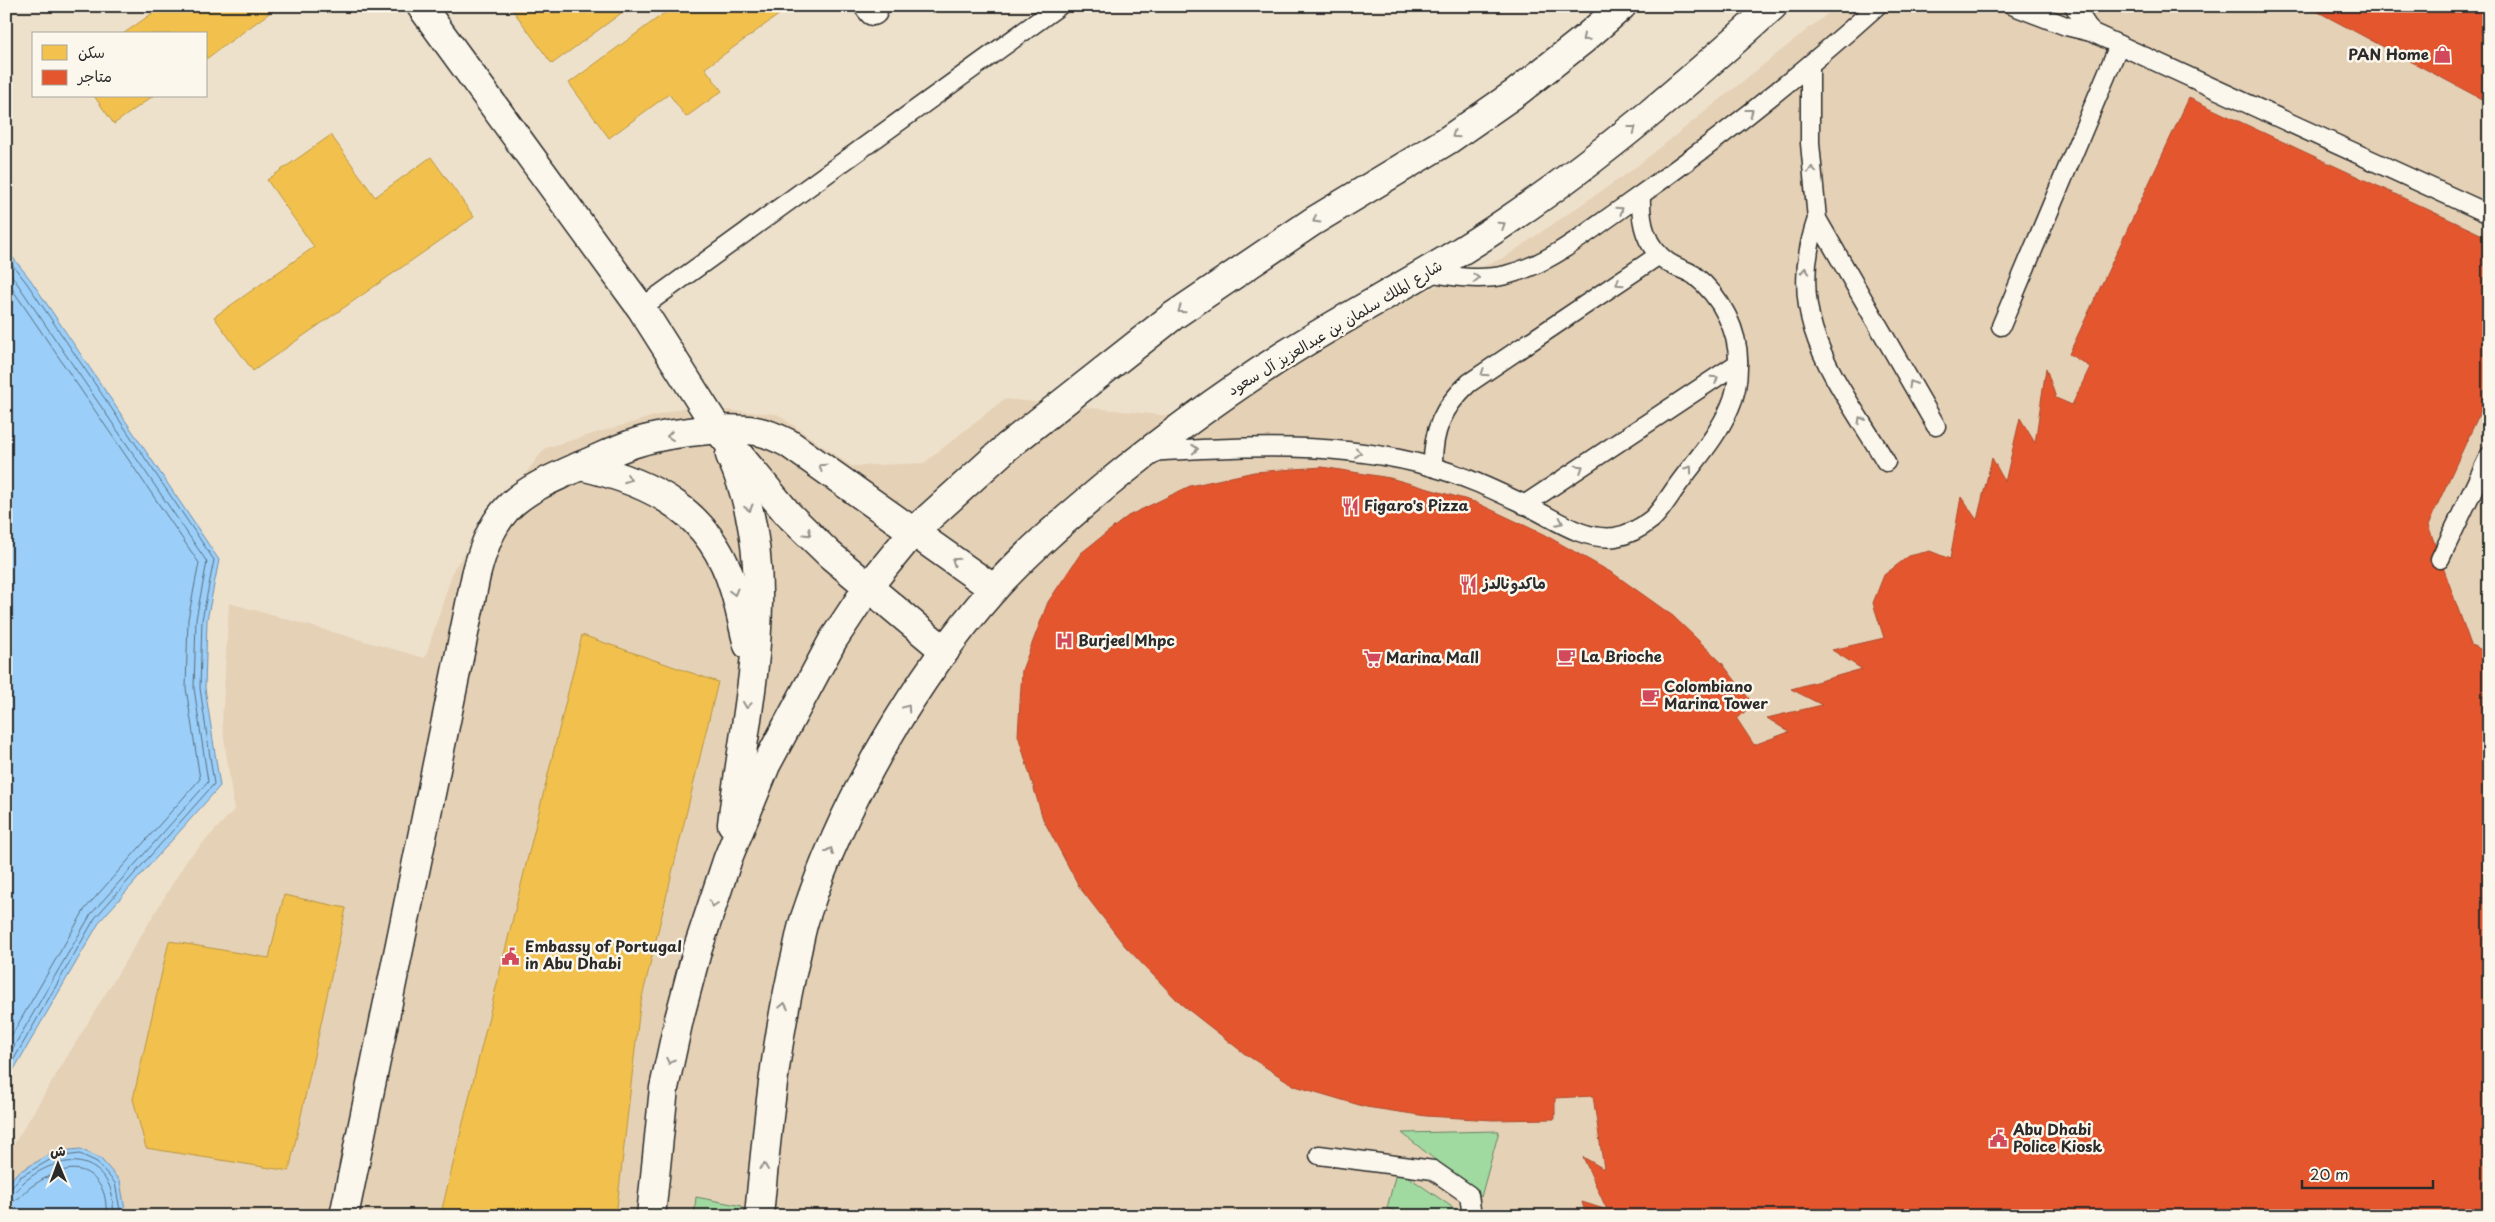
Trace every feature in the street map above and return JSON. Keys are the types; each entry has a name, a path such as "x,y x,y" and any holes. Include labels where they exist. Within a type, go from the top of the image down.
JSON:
{"street":[{"path":"421,6 641,308 719,431 788,514 829,554 945,651"},
{"path":"651,1216 664,1088 669,1062 697,951 728,858 766,765 833,640 868,587 913,532 1008,446 1173,316 1305,227 1448,140 1517,92 1583,40 1622,6"},
{"name":"شارع الملك سلمان بن عبدالعزيز آل سعود","path":"759,1216 771,1092 782,1018 806,914 829,853 862,785 901,716 945,651 994,589 1051,531 1147,452 1215,402 1284,356 1428,272 1504,224 1577,173 1648,117 1773,6"},
{"path":"719,431 736,468 750,510 756,544 757,623 728,858"},
{"path":"344,1216 483,548 496,524 513,503 535,487 634,443 662,437 719,431 757,431 781,439 994,589"},
{"path":"581,466 616,474 643,484 668,498 690,516 709,538 724,562 734,589 753,664"}],"lane":[{"path":"641,308 1059,6"},
{"path":"1428,272 1452,277 1477,279 1506,275 1533,266 1551,257 1641,195 1810,67 1877,6"},
{"path":"2014,6 2066,26 2091,32 2489,214"},
{"path":"2074,6 2091,32"},
{"path":"2001,326 2119,45"},
{"path":"1810,67 1810,142 1817,218 1808,245 1804,272 1806,300 1811,327 1822,353 1886,462"},
{"path":"1147,452 1249,447 1315,449 1371,454 1433,467 1481,485 1580,533 1598,537 1616,537 1636,530 1654,518 1723,423 1732,404 1737,384 1738,364 1735,340 1720,302 1710,288 1692,274 1671,264 1660,255 1643,229 1640,212 1641,195"},
{"path":"1817,218 1936,426"},
{"path":"1433,467 1432,447 1436,429 1444,411 1455,396 1469,383 1660,255"},
{"path":"1524,505 1738,364"},
{"path":"2440,559 2489,456"},
{"path":"1319,1155 1432,1170 1469,1195 1472,1216"}],"shaded area":[{"path":"1837,6 2489,6 2489,1216 6,1216 6,1157 187,860 234,810 222,723 229,603 425,658 454,568 545,448 685,407 777,414 851,466 924,463 1004,399 1210,420 1396,303 1505,257 1632,170"}],"green space":[{"path":"1499,1131 1481,1197 1402,1133"},
{"path":"1397,1169 1465,1216 1407,1216 1387,1208"},
{"path":"696,1197 742,1206 741,1216 694,1216"}],"water":[{"path":"6,249 30,279 219,560 207,620 205,688 220,786 100,921 6,1083"},
{"path":"80,1149 100,1158 120,1181 126,1216 6,1216 6,1186 17,1173 54,1152"}],"building: سكن":[{"path":"150,6 279,6 208,58 208,32 126,32 154,12"},
{"path":"515,6 631,6 552,64 512,9"},
{"path":"674,6 781,6 784,11 705,68 722,91 686,117 669,94 609,138 569,83"},
{"path":"95,98 150,98 114,124"},
{"path":"331,135 375,197 431,157 474,217 253,371 214,317 314,247 267,180"},
{"path":"582,635 718,682 640,1006 616,1216 458,1216 442,1209"},
{"path":"284,895 346,908 289,1171 146,1148 133,1099 169,941 269,958"}],"building: متاجر":[{"name":"PAN Home","path":"2307,6 2489,6 2489,103"},
{"name":"Marina Mall","path":"2189,98 2489,238 2489,393 2428,525 2471,645 2489,653 2489,1216 1586,1216 1582,1202 1607,1210 1583,1157 1604,1169 1593,1096 1555,1098 1555,1119 1493,1120 1426,1116 1366,1107 1295,1086 1245,1054 1181,1004 1125,946 1080,888 1043,819 1018,735 1022,670 1048,602 1081,553 1128,516 1190,486 1254,472 1322,467 1390,478 1475,502 1545,535 1614,574 1673,616 1722,663 1753,704 1737,719 1754,745 1789,732 1767,718 1822,705 1791,689 1862,669 1832,650 1884,638 1873,603 1884,575 1909,556 1930,551 1950,559 1961,497 1977,520 1992,458 2005,482 2020,418 2035,443 2046,368 2056,398 2072,405 2090,367 2069,354"}],"place":[{"name":"PAN Home","path":"2443,55"},
{"name":"Figaro's Pizza","path":"1350,506"},
{"name":"ماكدونالدز","path":"1469,584"},
{"name":"Burjeel Mhpc","path":"1064,641"},
{"name":"La Brioche","path":"1567,657"},
{"name":"Marina Mall","path":"1372,658"},
{"name":"Colombiano Marina Tower","path":"1650,696"},
{"name":"Embassy of Portugal in Abu Dhabi","path":"511,956"},
{"name":"Abu Dhabi Police Kiosk","path":"1999,1139"}]}
